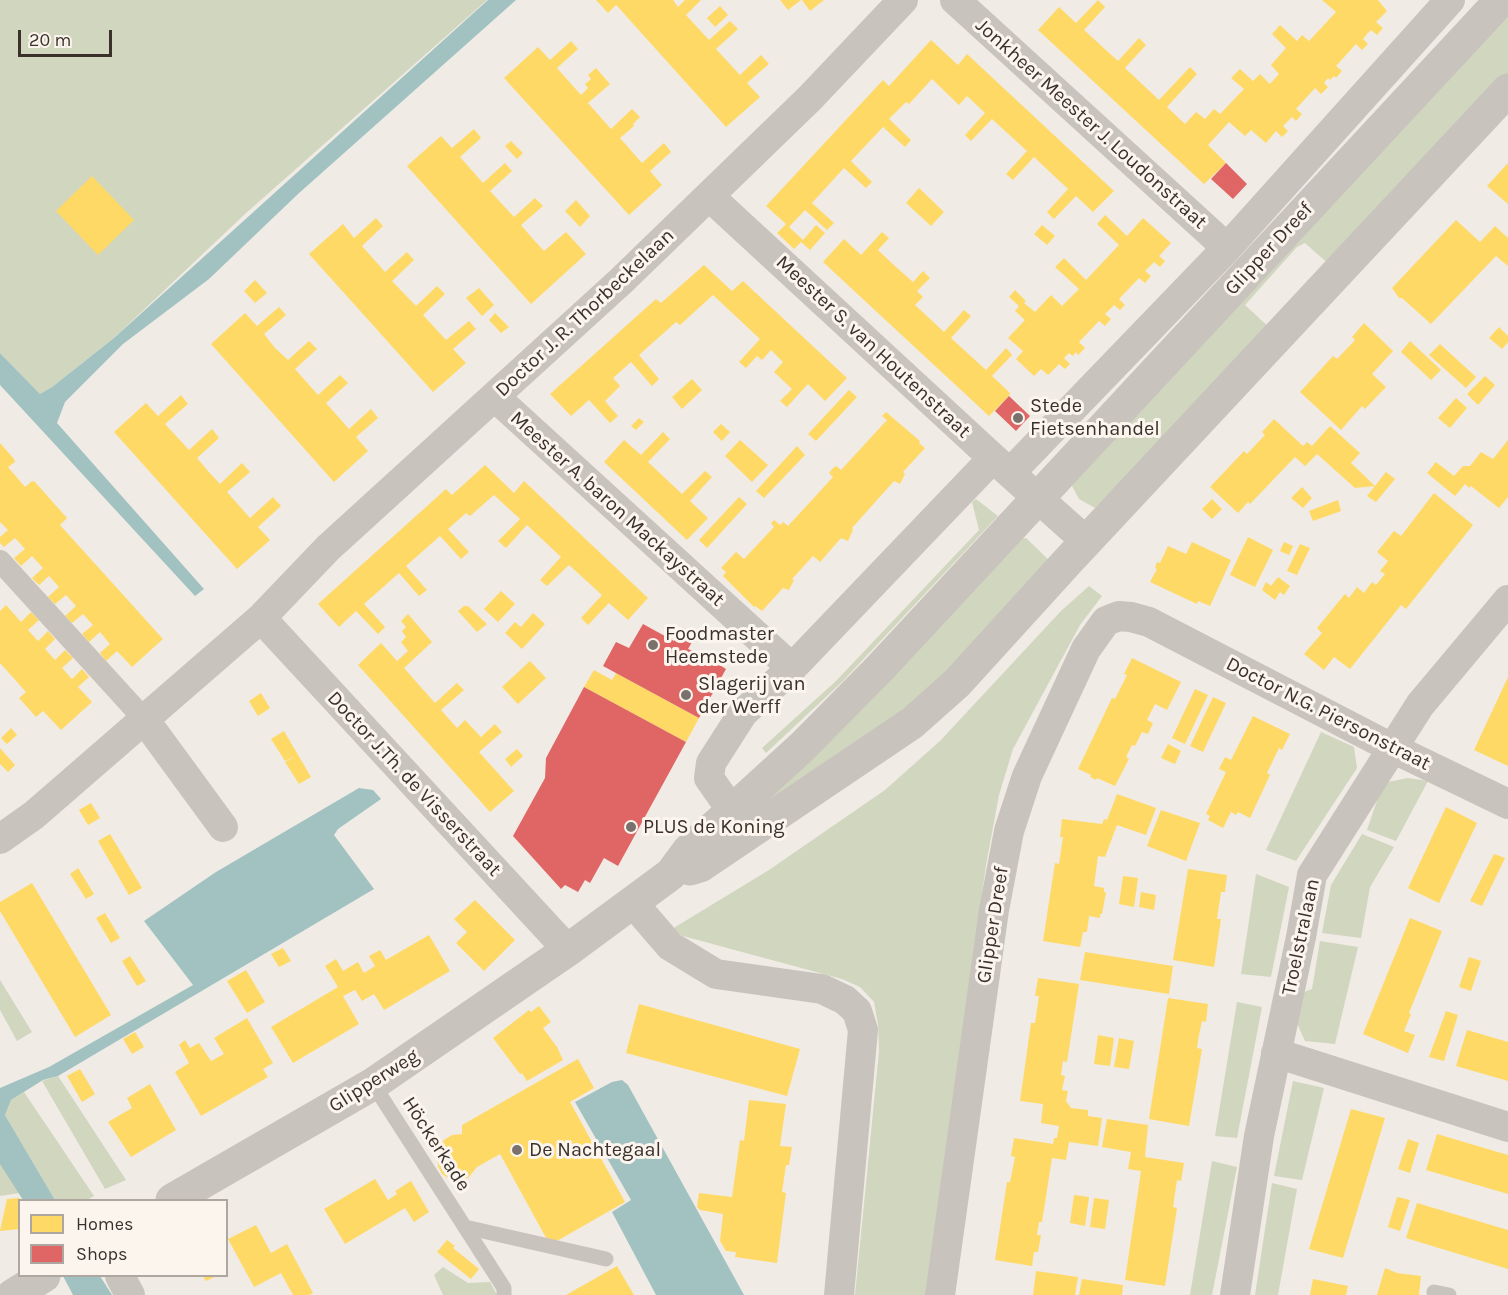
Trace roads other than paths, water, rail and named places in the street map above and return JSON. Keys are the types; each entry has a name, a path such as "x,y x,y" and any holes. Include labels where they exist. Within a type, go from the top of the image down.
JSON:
{"street":[{"name":"Doctor J. R. Thorbeckelaan","path":"0,839 34,815 261,618 328,548 621,281 810,98 903,0"},
{"name":"Jonkheer Meester J. Loudonstraat","path":"955,0 1227,248"},
{"name":"Glipper Dreef","path":"743,820 802,747 880,668 1501,0"},
{"name":"Glipper Dreef","path":"743,820 709,778 711,763 743,713 792,669 1227,248 1439,3"},
{"name":"Glipper Dreef","path":"568,950 672,874 688,851 912,723 957,683 1508,90"},
{"name":"Meester S. van Houtenstraat","path":"709,196 1038,499"},
{"name":"Meester A. baron Mackaystraat","path":"495,397 792,669"},
{"path":"1038,499 1087,542"},
{"path":"0,561 144,719 223,827"},
{"name":"Troelstralaan","path":"1235,1295 1259,1136 1312,875 1420,705 1508,600"},
{"name":"Glipper Dreef","path":"940,1295 994,909 1010,831 1027,776 1086,649 1106,621 1119,616 1131,616 1149,622"},
{"name":"Doctor J.Th. de Visserstraat","path":"261,618 568,950"},
{"name":"Doctor N.G. Piersonstraat","path":"1149,622 1392,748 1508,804"},
{"path":"633,903 670,946 716,974 822,989 845,1000 857,1011 863,1030 839,1295"},
{"name":"Glipperweg","path":"174,1199 373,1084 568,950"},
{"path":"1276,1053 1508,1126"},
{"path":"13,1295 41,1277"},
{"path":"121,1277 130,1295"}],"lane":[{"name":"Höckerkade","path":"373,1084 504,1291"},
{"path":"465,1227 606,1259"}],"water":[{"path":"488,0 516,0 298,194 209,279 123,344 65,402 57,423 204,589 195,596 0,385 0,353 40,394 52,387 114,338"},
{"path":"359,788 373,790 381,799 338,829 334,835 374,889 58,1076 43,1080 11,1100 5,1115 54,1199 22,1199 0,1164 0,1088 49,1067 193,985 144,921 216,872"},
{"path":"622,1080 628,1085 744,1295 656,1295 612,1212 631,1200 575,1102 612,1082"},
{"path":"64,1277 101,1277 112,1295 73,1295"}],"place":[{"name":"Stede Fietsenhandel","path":"1018,418"},
{"name":"Foodmaster Heemstede","path":"653,645"},
{"name":"Slagerij van der Werff","path":"686,695"},
{"name":"PLUS de Koning","path":"631,827"},
{"name":"De Nachtegaal","path":"517,1150"}]}
